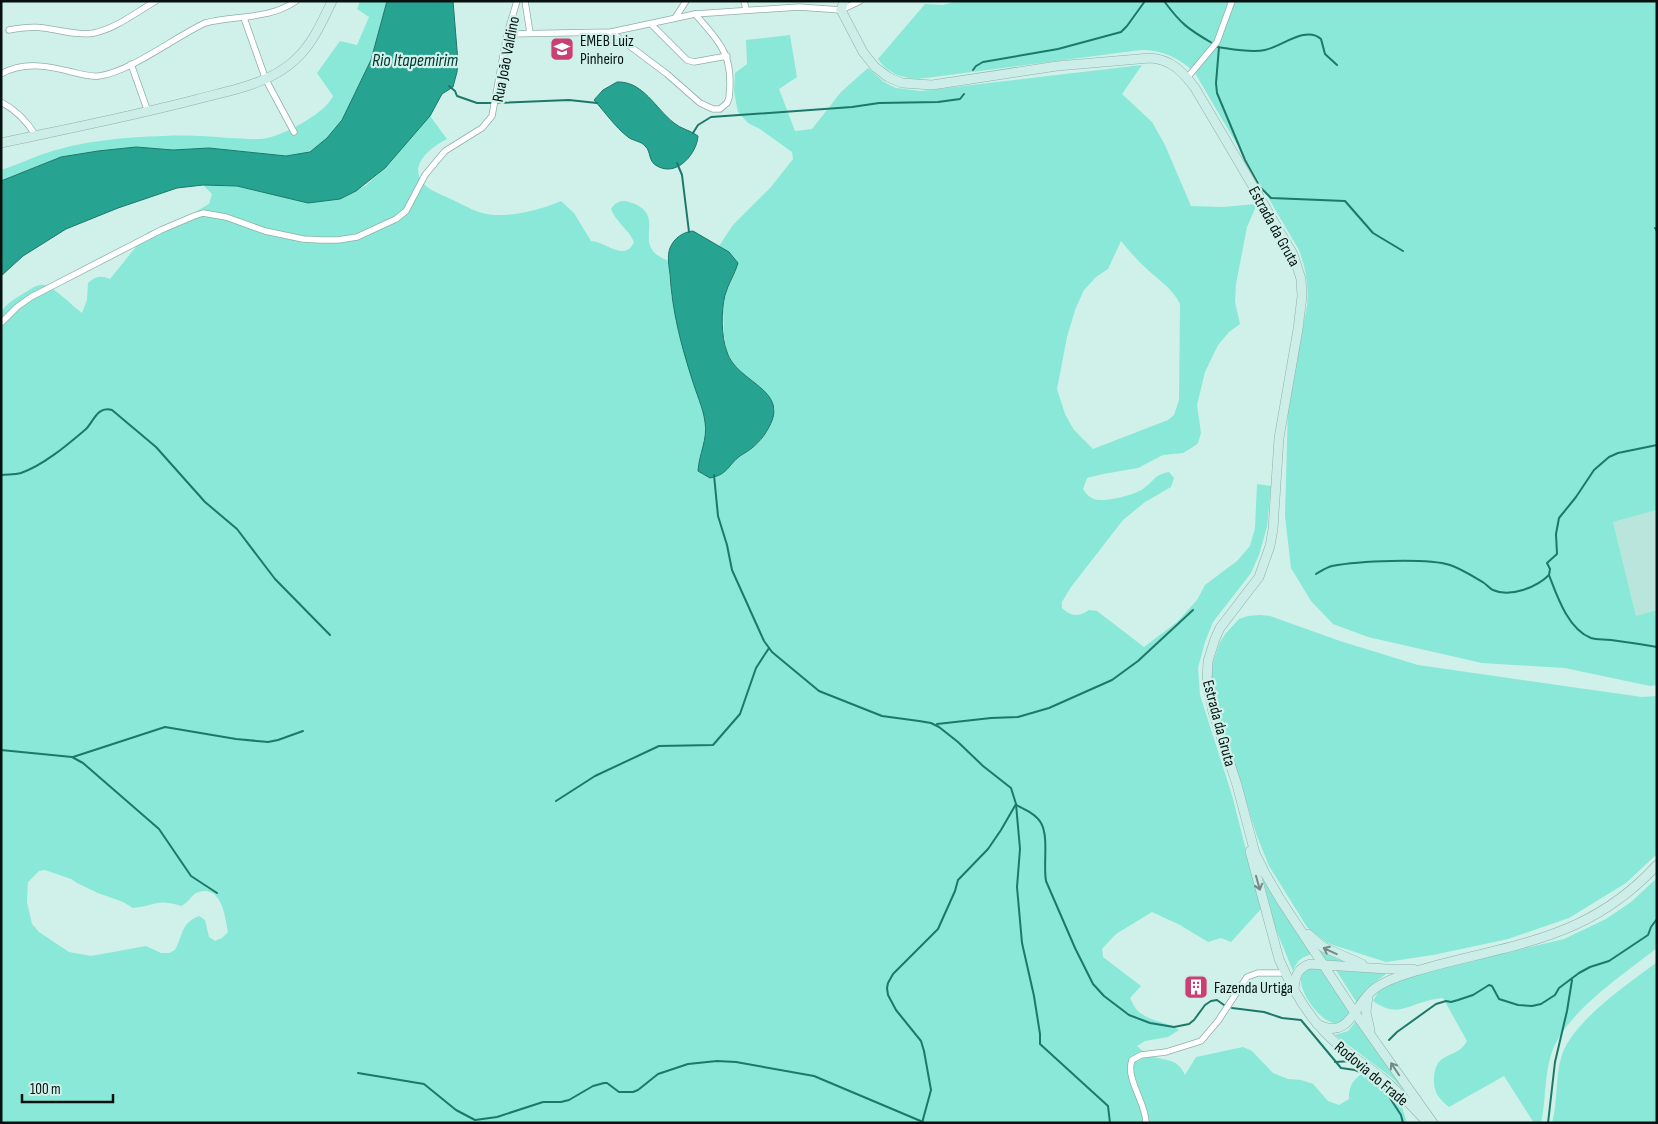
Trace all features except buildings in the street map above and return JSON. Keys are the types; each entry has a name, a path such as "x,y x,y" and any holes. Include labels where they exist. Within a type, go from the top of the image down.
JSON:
{"main road":[{"path":"1,143 148,112 266,80 296,60 307,48 332,1"},
{"name":"Estrada da Gruta","path":"843,6 863,52 875,67 888,77 902,83 932,85 1057,66 1150,58 1161,59 1171,63 1187,78 1208,109 1293,254 1301,279 1302,296 1279,438 1274,518 1270,546 1258,577 1220,628 1208,661 1207,681 1213,712 1237,785 1245,818"},
{"path":"1245,818 1255,853 1265,873 1295,921 1323,947 1374,968"},
{"name":"Rodovia do Frade","path":"1245,818 1253,866 1274,944 1285,973 1294,989 1317,1024 1342,1048 1397,1091 1428,1123"},
{"path":"1317,1024 1329,1029 1338,1029 1346,1024 1368,995 1386,982 1426,968 1503,948 1578,924 1631,890 1657,865"},
{"name":"Rodovia do Frade","path":"1295,921 1355,1013 1433,1123"},
{"path":"1294,989 1295,977 1303,967 1310,964 1395,970 1426,968"},
{"path":"1368,995 1366,1012 1372,1037"}],"street":[{"path":"9,30 24,27 42,27 78,33 92,33 120,23 156,1"},
{"path":"1,74 20,66 38,66 97,76 110,74 206,23 273,12 296,1"},
{"name":"Rua João Valdino","path":"1,323 31,296 161,230 194,216 214,214 265,231 303,239 348,239 369,232 396,219 406,211 425,175 445,151 482,128 492,116 507,34 517,1"},
{"name":"Rua João Valdino","path":"525,1 530,33"},
{"path":"675,18 686,1"},
{"path":"744,1 746,9"},
{"path":"507,34 611,32 695,14 746,9 843,6 860,1"},
{"path":"1187,78 1220,37 1232,1"},
{"path":"611,32 667,74 700,103 713,109 720,109 729,98 730,72 727,56 722,46 695,14"},
{"path":"244,18 266,80 294,132"},
{"path":"651,24 684,58 694,62 727,56"},
{"path":"131,64 148,112"},
{"path":"1,102 19,114 36,136"},
{"path":"1146,1123 1143,1104 1130,1073 1132,1060 1141,1055 1166,1052 1201,1041 1212,1030 1247,977 1258,973 1285,973"}],"shaded area":[{"path":"360,1 387,1 371,60 342,120 327,138 310,152 286,156 209,148 173,150 136,147 61,157 1,181 1,170 55,150 86,143 172,136 261,139 271,137 296,126 315,115 333,96 317,73 340,41 357,45 369,17 357,9"},
{"path":"958,1 1657,1 1657,510 1613,522 1636,616 1657,610 1657,685 1650,686 1565,668 1482,663 1368,637 1333,624 1311,601 1291,568 1285,516 1288,406 1308,299 1303,264 1299,250 1195,73 1171,56 1149,50 918,79 895,74 878,59 925,4 943,5"},
{"path":"790,35 797,77 779,89 795,131 812,129 841,92 868,68 884,82 896,88 921,91 1142,65 1122,94 1152,122 1165,145 1191,206 1222,207 1257,204 1247,227 1236,284 1235,302 1240,324 1229,332 1218,345 1205,372 1197,405 1201,433 1198,443 1183,453 1163,455 1138,468 1087,478 1083,489 1085,492 1094,499 1105,500 1119,498 1139,491 1164,473 1169,472 1174,478 1171,487 1145,502 1123,520 1071,587 1062,602 1062,608 1075,615 1089,610 1097,611 1144,647 1177,622 1197,600 1205,585 1237,561 1250,546 1255,528 1257,484 1271,486 1267,527 1259,555 1251,573 1213,622 1198,668 1200,695 1232,795 1261,909 1231,942 1221,938 1208,942 1180,925 1152,912 1116,934 1102,949 1103,957 1141,986 1130,998 1138,1011 1146,1017 1179,1030 1168,1037 1145,1041 1137,1046 1149,1055 1176,1063 1185,1075 1196,1057 1243,1047 1252,1051 1273,1073 1288,1079 1301,1080 1313,1084 1328,1101 1339,1105 1349,1099 1353,1082 1365,1071 1398,1094 1407,1123 1,1123 1,312 16,298 34,287 44,285 53,289 82,313 87,300 88,283 98,277 110,279 148,232 185,218 209,204 212,194 203,185 237,186 308,203 340,199 365,186 385,168 430,116 447,139 434,147 423,158 418,172 420,179 432,190 467,207 493,215 510,214 536,210 561,201 574,213 591,241 620,251 630,248 634,242 613,214 612,207 618,202 627,201 643,209 647,214 650,245 656,254 669,261 671,295 706,424 705,440 698,471 710,478 716,476 724,472 736,459 758,444 770,425 775,408 734,364 727,353 723,309 725,294 736,271 734,257 719,246 733,225 771,187 793,159 792,152 760,129 748,123 738,112 734,92 735,73 747,64 746,40","holes":["1121,241 1170,290 1180,304 1179,400 1174,415 1168,420 1093,449 1074,430 1065,414 1057,389 1067,337 1075,310 1084,290 1096,277 1108,269","45,870 71,879 133,908 160,903 181,906 196,893 207,891 213,893 224,911 228,932 222,938 215,941 209,937 205,920 199,916 188,922 175,950 169,953 161,953 146,946 91,956 69,952 39,932 32,924 27,902 28,882 39,871"]},
{"path":"1657,510 1657,610 1636,616 1613,522"},
{"path":"1260,615 1270,616 1340,641 1418,665 1642,697 1657,696 1657,854 1626,883 1569,918 1508,939 1433,955 1386,962 1327,943 1307,927 1269,866 1257,836 1214,700 1210,671 1220,642 1239,619"},
{"path":"1262,876 1292,926 1312,954 1300,960 1293,971 1275,927"},
{"path":"1657,878 1657,948 1596,996 1568,1025 1558,1040 1549,1063 1541,1123 1534,1123 1504,1076 1449,1107 1443,1102 1436,1093 1434,1085 1435,1071 1438,1064 1446,1056 1457,1051 1467,1041 1443,998 1394,1010 1373,1001 1380,989 1400,978 1564,939 1606,919 1631,902"},
{"path":"1316,947 1327,953 1351,962 1324,961"},
{"path":"1657,962 1657,1123 1552,1123 1561,1058 1576,1031 1616,993"},
{"path":"1312,967 1318,967 1324,972 1349,1012 1343,1021 1336,1023 1328,1021 1319,1014 1306,996 1301,979 1304,973"},
{"path":"1334,967 1390,971 1367,988 1357,1003"},
{"path":"1357,1020 1413,1099 1391,1077 1335,1035 1348,1031"}],"water":[{"name":"Rio Itapemirim","path":"387,1 453,1 458,62 457,72 453,87 442,94 430,116 385,168 356,191 340,199 308,203 237,186 203,185 177,188 118,208 66,229 23,256 1,276 1,181 61,157 136,147 173,150 209,148 286,156 310,152 327,138 342,120 371,60"},
{"path":"617,82 634,86 648,96 674,123 698,136 697,143 690,156 679,166 666,169 655,165 647,148 628,137 619,129 594,100 603,90"},
{"path":"693,231 729,252 738,263 726,291 724,301 722,324 725,346 733,363 768,395 773,404 774,414 767,431 758,443 738,457 721,474 710,478 698,471 706,428 678,327 669,261 669,251 676,238"}],"waterway":[{"path":"973,70 983,62 1058,49 1121,32 1145,1"},
{"path":"1164,1 1185,25 1212,43"},
{"path":"1217,47 1259,51 1293,38 1308,34 1315,35 1321,39 1325,54 1337,65"},
{"path":"1219,47 1217,93 1245,160 1260,187 1271,198 1345,201 1373,233 1403,251"},
{"path":"449,86 455,91 457,96 477,103 492,103"},
{"path":"693,133 698,125 711,117 852,107 879,103 938,102 960,99 964,94"},
{"path":"497,103 569,100 597,103"},
{"path":"677,163 682,175 689,232"},
{"path":"1,475 21,473 38,465 86,429 99,412 107,409 112,410 156,447 205,502 237,529 275,579 330,635"},
{"path":"1657,445 1618,453 1609,457 1594,470 1559,518 1556,534 1557,554 1547,563 1550,569 1549,575 1564,611 1583,634 1593,639 1657,647"},
{"path":"714,475 718,516 732,570 764,641 772,652 819,691 882,716 931,723 939,727 1011,788 1016,804 1020,849 1017,887 1022,943 1034,996 1040,1044 1108,1106 1110,1123"},
{"path":"1316,574 1324,569 1344,564 1392,561 1439,563 1450,565 1463,571 1493,590 1507,593 1523,590 1538,584 1549,575"},
{"path":"937,724 1018,717 1049,708 1112,680 1138,661 1193,610"},
{"path":"556,801 595,776 659,746 713,745 740,714 756,668 769,648"},
{"path":"73,757 165,727 236,739 268,742 303,731"},
{"path":"1,750 72,757 83,763 159,829 191,876 217,893"},
{"path":"922,1123 931,1090 924,1051 921,1041 896,1010 888,995 888,983 893,974 938,929 958,880 988,849 1016,804"},
{"path":"1016,805 1033,814 1041,823 1045,836 1046,881 1093,984 1104,996 1129,1015 1150,1023 1174,1027 1189,1024 1205,1005 1211,1001 1217,1000 1224,1005"},
{"path":"1389,1040 1436,1004 1446,1001 1451,1002 1473,995 1489,985 1492,986 1499,999 1518,1005 1532,1006 1541,1004 1555,995 1559,988 1579,973 1609,961 1648,935 1657,919"},
{"path":"1548,1123 1555,1062 1572,980"},
{"path":"1232,1008 1264,1012 1282,1018 1301,1020 1341,1068 1355,1070 1377,1079"},
{"path":"358,1073 424,1084 456,1110 475,1120 497,1117 543,1102 569,1100 593,1086 604,1083 607,1083 619,1092 633,1092 658,1074 688,1064 717,1061 736,1062 814,1076 923,1122"},
{"path":"1335,1062 1352,1061"},
{"path":"1383,1083 1386,1092 1401,1115 1403,1123"}],"place":[{"name":"EMEB Luiz Pinheiro","path":"562,49"},
{"name":"Fazenda Urtiga","path":"1196,987"}]}
